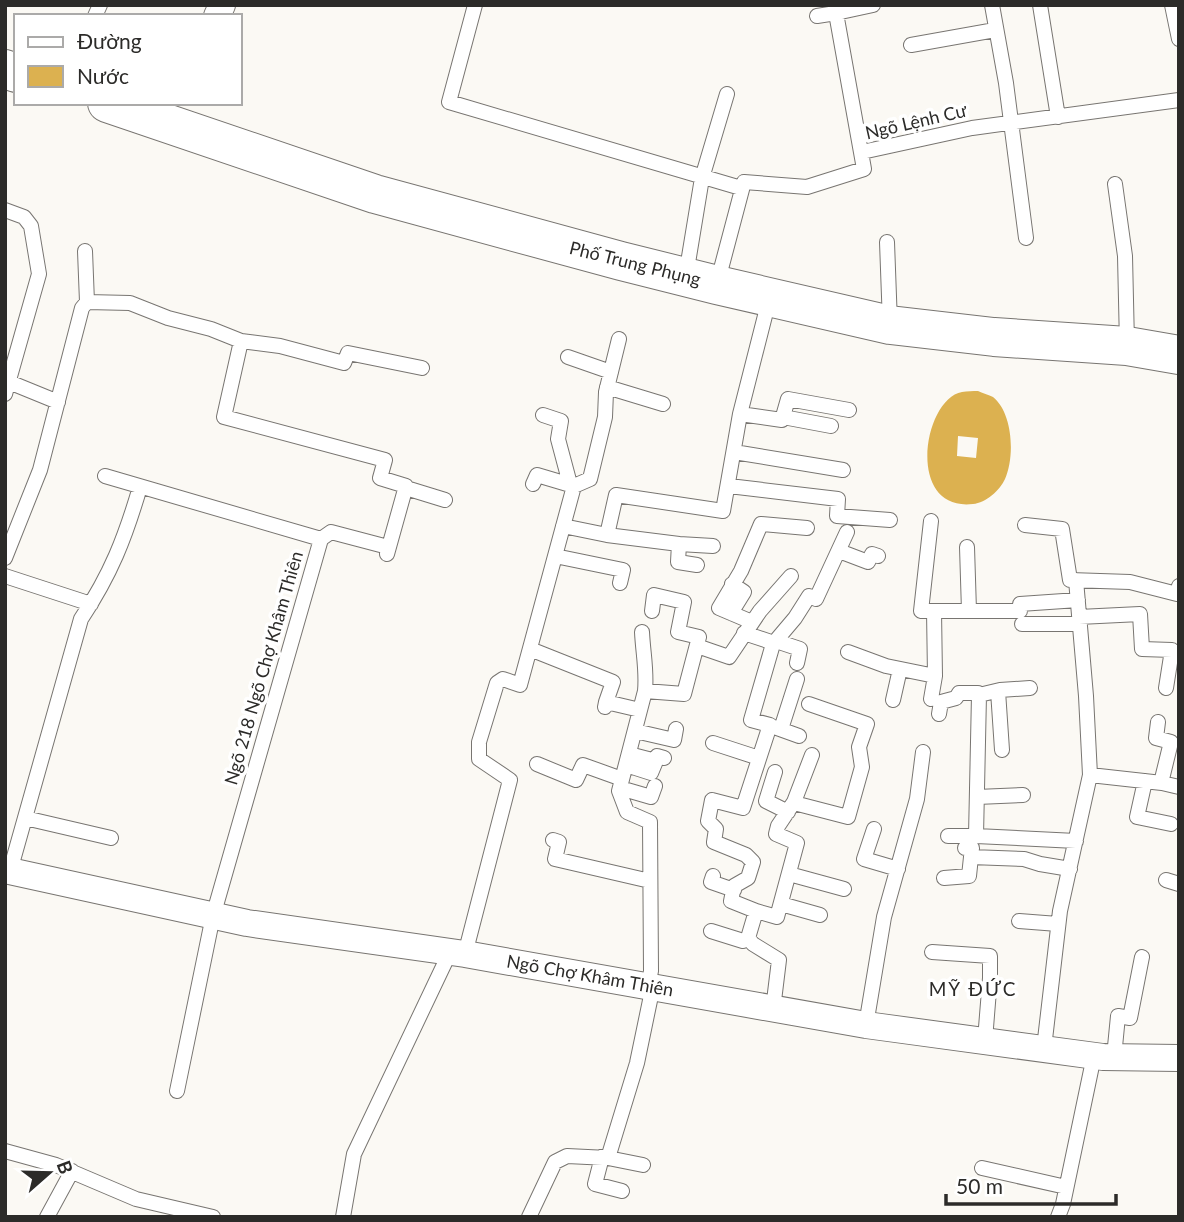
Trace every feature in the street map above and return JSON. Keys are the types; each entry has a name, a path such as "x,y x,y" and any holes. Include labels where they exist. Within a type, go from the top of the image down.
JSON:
{"street":[{"name":"Phố Trung Phụng","path":"119,105 173,114 375,194 621,261 890,325 993,337 1127,346 1179,355"},
{"name":"Ngõ Chợ Khâm Thiên","path":"8,870 261,925 457,953 866,1025 1104,1057 1179,1058"}],"lane":[{"path":"475,5 449,102 741,188 701,280"},
{"path":"817,16 873,5"},
{"path":"992,5 1006,83 1026,238"},
{"path":"1040,5 1058,117"},
{"path":"1172,5 1179,39"},
{"path":"836,13 862,152"},
{"path":"911,45 995,30"},
{"path":"701,280 702,178 727,94"},
{"name":"Ngõ Lệnh Cư","path":"741,188 744,182 807,187 864,169 862,152 972,128 1179,100"},
{"path":"1115,184 1125,256 1127,346"},
{"path":"5,210 24,217 31,226 39,274 7,388 58,402"},
{"path":"887,242 890,325"},
{"path":"5,558 40,470 82,308 87,302 85,251"},
{"path":"607,535 616,495 723,511 740,414 769,296"},
{"path":"87,302 130,303 241,341 280,346 344,363 348,354 422,368"},
{"path":"533,484 537,475 572,485 590,479 605,417 607,387 619,339"},
{"path":"241,341 224,417 385,460 380,478 445,500"},
{"path":"568,357 611,372"},
{"path":"607,387 663,404"},
{"path":"740,414 782,420 788,399 849,410"},
{"path":"343,1217 354,1154 457,953 510,780 479,760 479,742 496,684 503,679 520,685 572,485 558,439 561,421 543,415"},
{"path":"783,416 831,426"},
{"path":"734,452 844,470"},
{"path":"105,476 321,539"},
{"path":"729,486 838,499 837,516 890,520"},
{"path":"8,870 81,619 102,587 120,550 140,487"},
{"name":"Ngõ 218 Ngõ Chợ Khâm Thiên","path":"177,1091 213,916 321,539 331,532 387,552 405,488"},
{"path":"931,521 921,611 1020,611 1020,604 1078,600"},
{"path":"797,663 800,649 775,642 748,628 731,613 744,592 732,584 761,524 807,528"},
{"path":"1025,525 1062,529 1070,580 1130,582 1177,594 1179,586"},
{"path":"563,526 607,535 713,546"},
{"path":"799,736 751,720 775,642 809,596 816,599 847,532"},
{"path":"679,544 678,562 697,565"},
{"path":"967,547 969,611"},
{"path":"839,551 868,562 872,554 878,556"},
{"path":"555,556 623,570 620,583"},
{"path":"5,576 91,604"},
{"path":"697,646 729,657 748,628 790,576"},
{"path":"1044,1048 1058,924 1090,775 1076,580"},
{"path":"645,691 684,694 699,637 678,632 684,601 654,595 652,611"},
{"path":"931,699 935,676 934,611"},
{"path":"1022,624 1140,614 1142,649 1172,650 1166,688"},
{"path":"622,1191 595,1184 637,1063 650,986 650,822 627,812 622,804 624,772 645,691 647,669 643,664 642,632"},
{"path":"530,649 613,682 606,704 640,710"},
{"path":"848,652 886,666 935,676"},
{"path":"893,700 900,669"},
{"path":"743,808 759,758 797,679"},
{"path":"939,714 941,702 956,698 959,693 979,695 1030,688"},
{"path":"998,691 1002,750"},
{"path":"976,836 979,695"},
{"path":"696,798 755,810 761,799 848,817 862,767 859,747 867,724 809,704"},
{"path":"1158,722 1156,738 1171,742 1172,766 1161,783"},
{"path":"635,731 674,740 676,729"},
{"path":"978,735 1001,733"},
{"path":"713,743 759,758"},
{"path":"866,1025 884,917 918,799 923,752"},
{"path":"712,800 708,821 716,829 714,842 739,851 753,862 748,878 734,886 732,901 777,917 797,843 776,834 778,826 791,807 812,755"},
{"path":"537,764 576,780 583,765 624,772 651,773 660,759"},
{"path":"624,772 651,797 655,786"},
{"path":"765,801 775,772"},
{"path":"1090,775 1179,787"},
{"path":"1145,781 1138,817 1171,824"},
{"path":"977,797 1023,795"},
{"path":"25,818 111,838"},
{"path":"874,829 864,859 898,869"},
{"path":"948,836 1076,841"},
{"path":"553,840 559,842 555,859 650,881"},
{"path":"944,878 969,876 968,853 1024,859 1070,869"},
{"path":"789,874 844,889"},
{"path":"713,876 710,882 734,890"},
{"path":"781,904 820,915"},
{"path":"712,931 743,941 748,938 756,911"},
{"path":"1019,921 1058,924"},
{"path":"748,938 779,960 773,1009"},
{"path":"932,952 990,956 985,1040"},
{"path":"1058,1217 1118,1016 1130,1018 1142,957"},
{"path":"5,1151 72,1171 136,1199 213,1217"},
{"path":"529,1217 555,1162 566,1156 605,1158 643,1165"},
{"path":"982,1168 1066,1187"},
{"path":"47,1217 72,1171"}],"water":[{"path":"978,391 993,397 1005,413 1011,448 1008,470 1000,487 983,501 973,504 951,502 937,491 929,474 927,454 930,433 948,399 962,392","holes":["958,436 978,438 976,458 957,456"]}],"district":[{"name":"MỸ ĐỨC","path":"973,989"}]}
